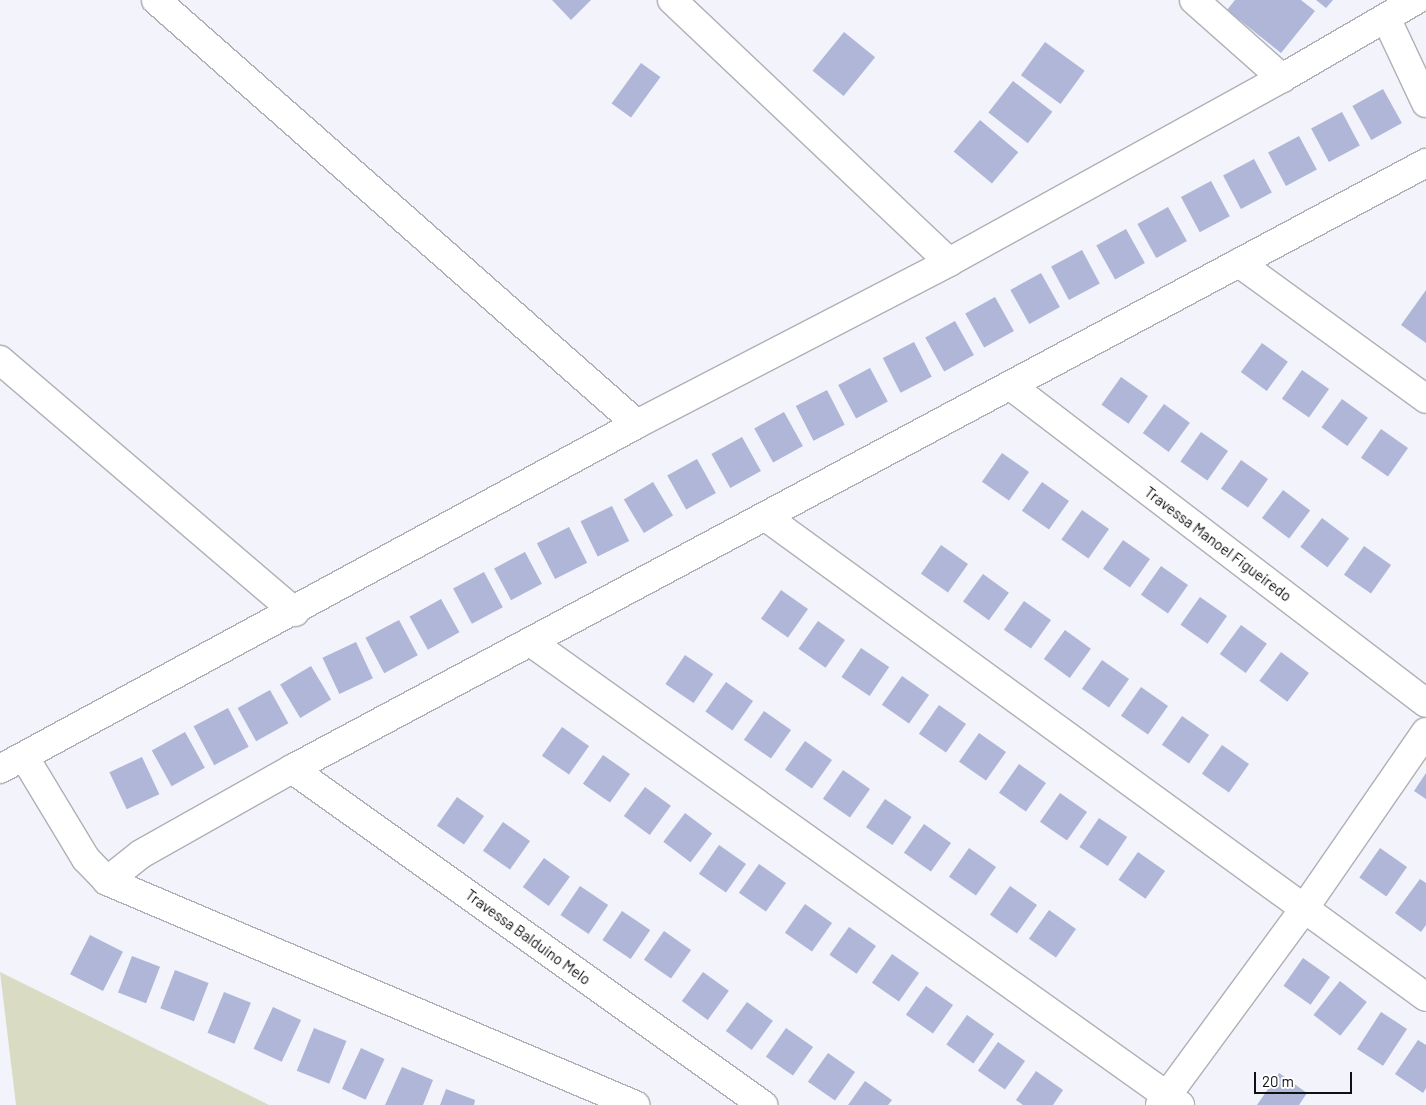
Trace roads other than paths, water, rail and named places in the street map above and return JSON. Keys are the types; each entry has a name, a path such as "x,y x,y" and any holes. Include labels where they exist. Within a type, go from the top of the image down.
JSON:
{"street":[{"path":"156,0 637,424"},
{"path":"672,0 949,262"},
{"path":"1194,0 1282,78"},
{"path":"0,769 25,758 295,612 637,424 949,262 1282,78 1416,0"},
{"path":"1386,18 1426,103"},
{"path":"107,881 141,854 292,769 532,643 1426,163"},
{"path":"1239,263 1426,399"},
{"path":"0,360 295,612"},
{"name":"Travessa Manoel Figueiredo","path":"1011,386 1426,702"},
{"path":"766,517 1303,910 1426,997"},
{"path":"532,643 1169,1102 1426,732"},
{"path":"25,758 86,859 107,881 635,1105"},
{"name":"Travessa Balduino Melo","path":"292,769 763,1105"}]}
